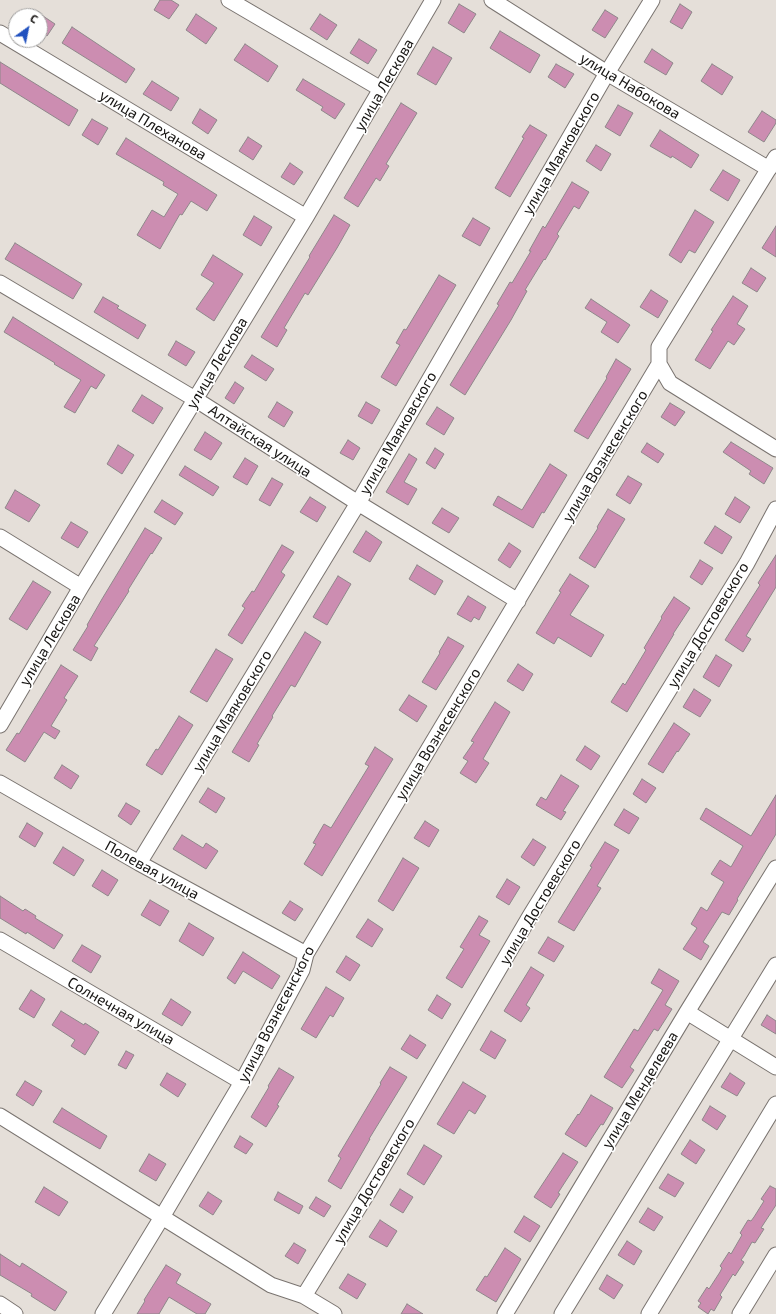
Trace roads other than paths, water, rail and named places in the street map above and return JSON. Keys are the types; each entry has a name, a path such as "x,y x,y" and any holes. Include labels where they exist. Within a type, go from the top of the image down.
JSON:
{"street":[{"path":"229,0 381,89"},
{"name":"улица Лескова","path":"0,725 306,217 433,0"},
{"name":"улица Набокова","path":"492,0 607,73 772,163"},
{"name":"улица Маяковского","path":"139,864 358,503 607,73 652,0"},
{"name":"улица Плеханова","path":"0,33 306,217"},
{"name":"улица Вознесенского","path":"103,1314 242,1082 302,970 306,954 660,364 659,347 772,163"},
{"name":"Алтайская улица","path":"0,283 195,399 358,503 518,601"},
{"path":"660,364 670,383 776,450"},
{"name":"улица Достоевского","path":"304,1296 370,1188 530,916 747,563 776,509"},
{"path":"0,537 82,587"},
{"name":"Полевая улица","path":"0,783 139,864 306,954"},
{"name":"улица Менделеева","path":"506,1314 687,1012 776,868"},
{"name":"Солнечная улица","path":"0,940 242,1082"},
{"path":"562,1314 776,965"},
{"path":"687,1012 776,1067"},
{"path":"649,1314 776,1104"},
{"path":"0,1116 271,1285 304,1296 334,1314"},
{"path":"740,1314 776,1255"},
{"path":"0,1304 15,1314"}]}
